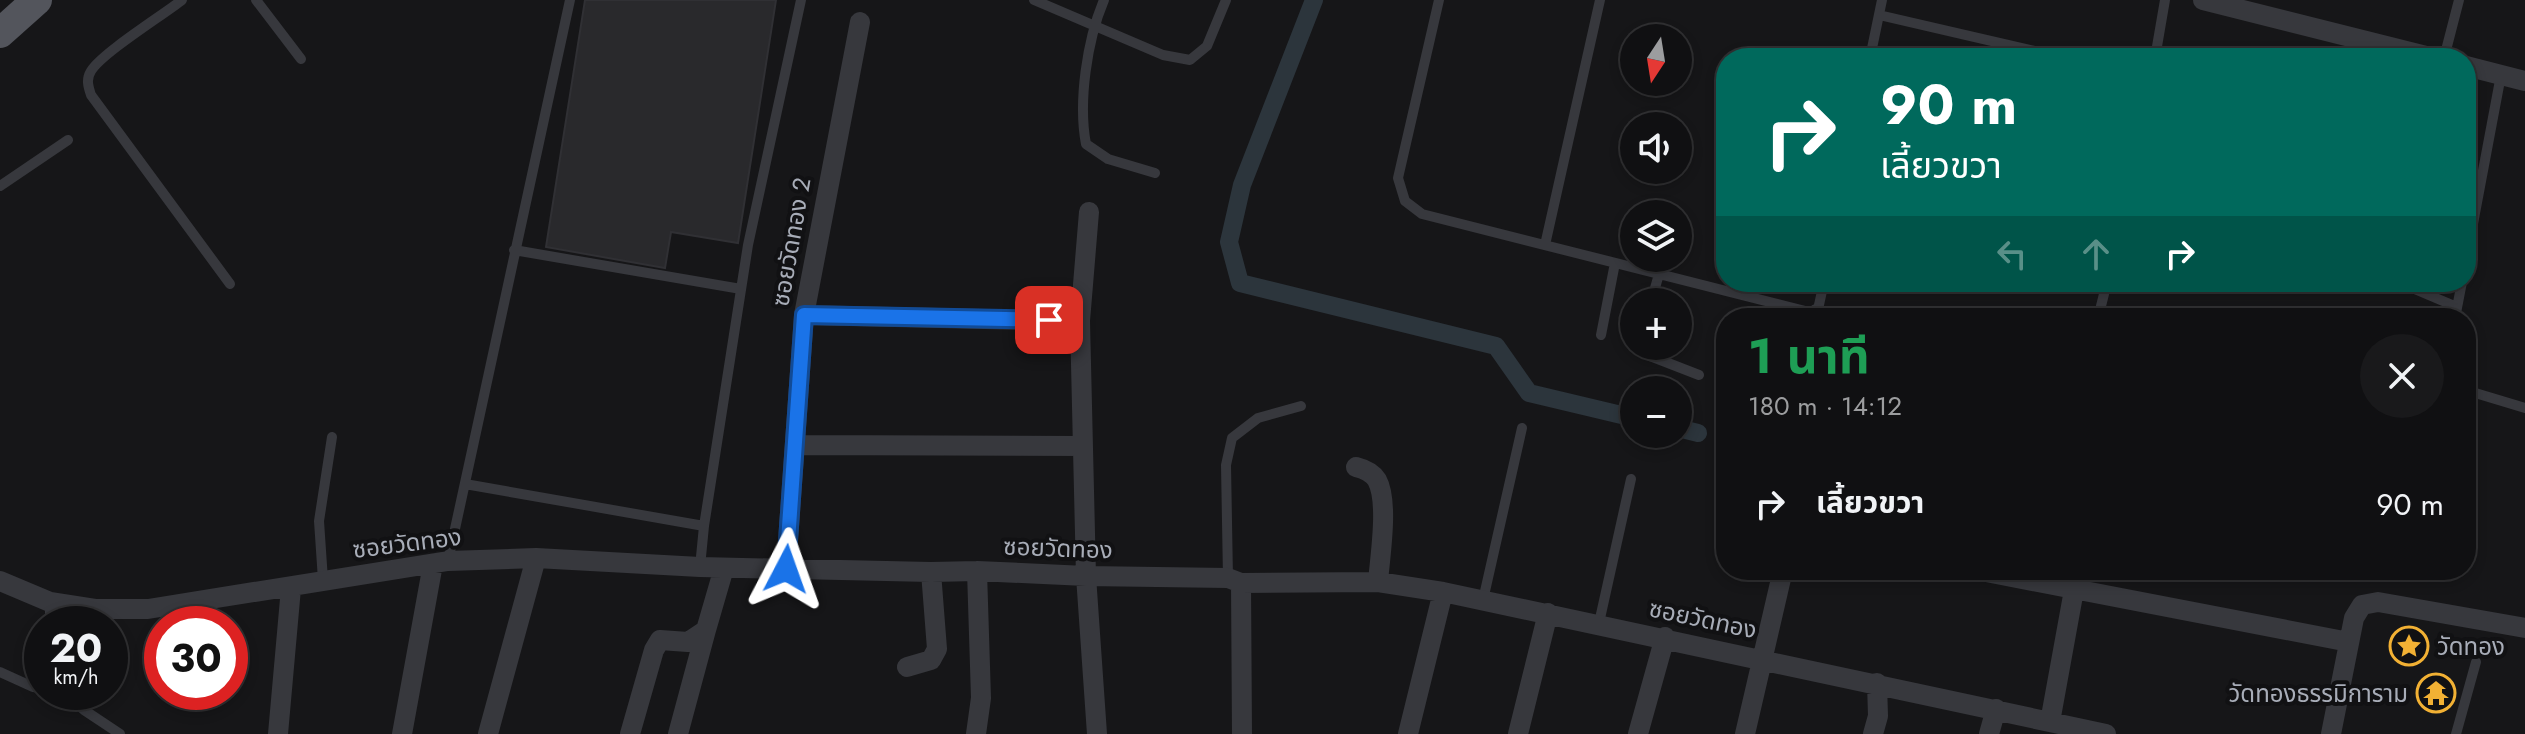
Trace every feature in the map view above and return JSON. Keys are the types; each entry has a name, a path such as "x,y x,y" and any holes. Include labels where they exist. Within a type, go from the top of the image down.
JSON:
{"main road":[{"path":"0,33 37,0"}],"street":[{"path":"2203,0 2394,48"},
{"name":"ซอยวัดทอง 2","path":"786,569 804,315 860,22"},
{"path":"2476,69 2525,81"},
{"path":"1089,212 1080,321 1086,576 1097,734"},
{"path":"804,315 1080,321"},
{"path":"795,445 1083,446"},
{"path":"1356,467 1377,479 1382,496 1378,582"},
{"path":"488,734 536,558"},
{"name":"ซอยวัดทอง","path":"0,581 50,602 95,609 148,609 441,562 536,558 724,568 977,571 1378,582 1599,623 2106,734"},
{"path":"402,734 441,562"},
{"path":"678,734 724,568"},
{"path":"976,734 981,698 977,571"},
{"path":"907,667 931,660 937,649 931,572"},
{"path":"1234,580 1242,734"},
{"path":"1745,734 1781,580"},
{"path":"2025,580 2349,642"},
{"path":"278,734 291,588"},
{"path":"2050,722 2074,590"},
{"path":"1408,734 1443,592"},
{"path":"2331,734 2354,618 2362,605 2378,602 2525,628"},
{"path":"1518,734 1548,613"},
{"path":"630,734 654,650 660,640 688,642 706,630"},
{"path":"1638,734 1665,637"},
{"path":"1873,734 1878,716 1877,683"},
{"path":"1989,734 1996,709"}],"lane":[{"path":"182,0 92,69 87,81 91,95 230,284"},
{"path":"256,0 301,59"},
{"path":"441,562 465,484 570,0"},
{"path":"700,567 748,245 801,0"},
{"path":"1034,0 1163,55 1190,60 1207,46 1226,0"},
{"path":"1104,0 1093,25 1081,120 1086,144 1108,159 1155,173"},
{"path":"1439,0 1398,178 1405,201 1422,214 1716,291"},
{"path":"1545,245 1600,0"},
{"path":"1872,48 1882,0"},
{"path":"2157,48 2165,0"},
{"path":"2447,48 2459,0"},
{"path":"1879,15 2022,48"},
{"path":"2476,208 2501,75"},
{"path":"0,186 68,140"},
{"path":"514,250 741,289"},
{"path":"1601,335 1615,263"},
{"path":"1655,288 1659,274"},
{"path":"1720,292 1774,308"},
{"path":"2417,292 2448,308"},
{"path":"1660,360 1699,375"},
{"path":"2476,393 2525,408"},
{"path":"1234,580 1226,465 1232,438 1258,418 1301,406"},
{"path":"1483,600 1522,428"},
{"path":"323,580 319,521 332,437"},
{"path":"1599,623 1631,479"},
{"path":"465,484 704,526"},
{"path":"2456,734 2476,662"},
{"path":"0,672 24,683"},
{"path":"84,710 120,734"}],"building":[{"path":"585,0 776,0 738,243 671,232 665,268 546,247"}],"waterway":[{"path":"1314,0 1242,185 1229,242 1240,283 1496,346 1529,393 1620,415"},
{"path":"1692,432 1698,433"}],"place":[{"name":"วัดทอง","path":"2409,646"},
{"name":"วัดทองธรรมิการาม","path":"2436,693"}],"route":[{"path":"786,569 804,315 1049,320"}]}
